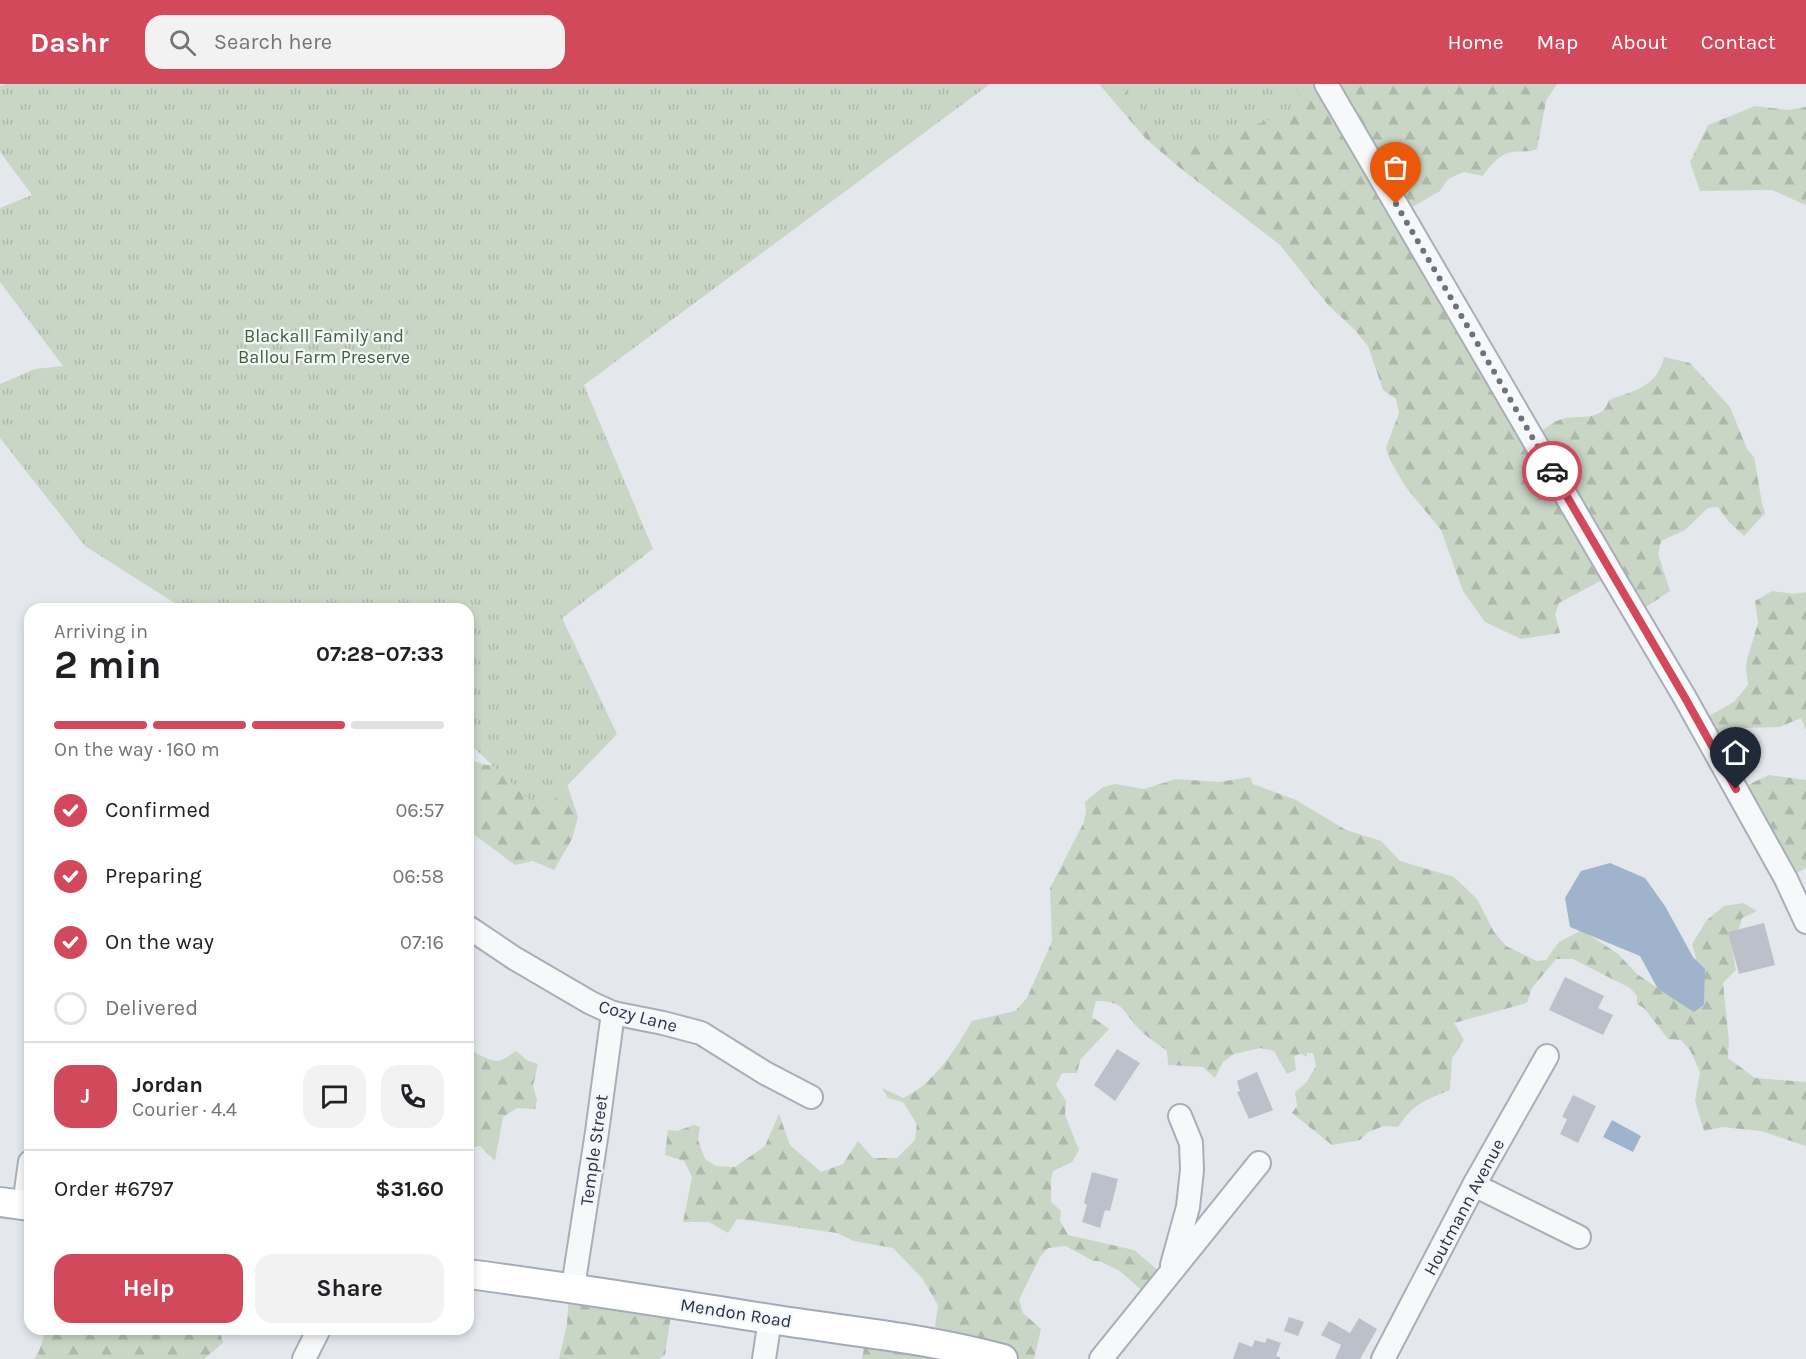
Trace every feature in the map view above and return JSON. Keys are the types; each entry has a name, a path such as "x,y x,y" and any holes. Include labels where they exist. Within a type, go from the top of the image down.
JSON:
{"main road":[{"name":"Mendon Road","path":"474,1275 573,1287 904,1338 1003,1359"}],"street":[{"path":"1326,84 1684,696 1786,879 1806,922"},
{"name":"Cozy Lane","path":"474,931 591,1004 613,1012 701,1033 765,1073 811,1096"},
{"name":"Temple Street","path":"573,1287 613,1012"},
{"name":"Houtmann Avenue","path":"1383,1359 1474,1185 1547,1056"},
{"path":"1170,1272 1188,1207 1192,1170 1191,1143 1180,1116"},
{"path":"1101,1359 1259,1162"},
{"path":"18,1204 24,1183"},
{"path":"1474,1185 1579,1237"},
{"path":"764,1359 770,1319"},
{"path":"304,1359 317,1335"}],"green space":[{"name":"Blackall Family and Ballou Farm Preserve","path":"6,84 990,84 584,385 653,549 562,618 617,734 542,812 474,748 474,603 175,603 85,546 0,438 0,384 35,369 63,366 0,282 0,208 32,195 0,152 0,86"},
{"path":"1099,84 1557,84 1546,101 1537,149 1504,155 1483,176 1464,172 1448,179 1440,191 1402,213 1534,436 1559,420 1595,415 1606,407 1609,400 1644,386 1656,375 1664,357 1690,363 1730,407 1747,449 1754,457 1765,513 1744,536 1729,522 1718,507 1708,508 1685,530 1661,541 1658,554 1670,591 1640,611 1610,576 1559,603 1555,614 1560,633 1521,639 1485,622 1463,591 1441,530 1405,486 1390,460 1386,448 1399,413 1396,399 1383,390 1368,346 1354,329 1328,305 1280,245 1146,139"},
{"path":"1119,84 1294,84 1305,107 1179,152"},
{"path":"1755,106 1788,110 1806,107 1806,205 1772,190 1700,191 1690,162 1708,125"},
{"path":"1772,591 1795,594 1806,592 1806,730 1801,718 1780,727 1745,728 1711,742 1707,717 1734,702 1748,685 1747,660 1758,623 1755,601"},
{"path":"474,761 486,765 535,764 558,776 568,787 578,817 572,839 554,870 533,861 515,865 474,834"},
{"path":"1769,775 1806,780 1806,868 1786,878 1737,790"},
{"path":"1250,777 1253,784 1296,800 1346,830 1381,841 1400,861 1454,877 1477,899 1494,932 1506,946 1537,961 1546,960 1559,942 1582,930 1618,954 1637,974 1672,998 1702,980 1692,944 1707,920 1724,906 1743,903 1757,911 1742,918 1739,929 1730,936 1736,970 1723,983 1729,1041 1728,1058 1755,1078 1806,1082 1806,1146 1761,1131 1722,1127 1704,1131 1695,1101 1700,1072 1690,1050 1681,1040 1668,1039 1644,1008 1637,1004 1637,996 1630,988 1573,959 1556,959 1532,988 1527,1003 1454,1023 1464,1040 1452,1058 1450,1090 1420,1104 1398,1127 1384,1126 1368,1132 1360,1140 1332,1145 1292,1113 1297,1106 1295,1092 1306,1083 1316,1066 1313,1053 1307,1053 1307,1057 1301,1054 1294,1056 1296,1070 1287,1074 1274,1051 1260,1048 1234,1054 1223,1062 1215,1078 1203,1067 1168,1065 1167,1051 1140,1030 1121,1007 1112,1002 1096,1001 1092,1017 1109,1029 1080,1060 1077,1073 1062,1073 1056,1085 1066,1101 1065,1115 1079,1150 1072,1162 1053,1171 1051,1202 1061,1211 1060,1221 1068,1235 1134,1250 1168,1279 1150,1298 1120,1271 1099,1261 1093,1261 1066,1246 1048,1248 1040,1257 1019,1300 1023,1313 1041,1329 1034,1359 862,1359 865,1342 933,1345 938,1305 922,1278 893,1248 854,1241 837,1233 746,1220 737,1219 728,1233 709,1222 683,1222 692,1177 684,1161 665,1155 668,1130 677,1131 694,1125 700,1127 698,1140 705,1159 716,1166 735,1167 765,1146 779,1114 790,1145 821,1172 843,1164 858,1141 873,1158 897,1158 915,1140 917,1124 903,1102 888,1098 882,1088 903,1098 914,1092 943,1065 972,1021 1015,1011 1027,998 1052,941 1050,888 1084,822 1085,802 1103,787 1115,784 1144,789 1176,779 1219,782"},
{"path":"516,1051 528,1061 538,1064 533,1086 537,1100 535,1109 517,1108 503,1117 495,1161 480,1146 474,1147 474,1052 498,1061"},
{"path":"569,1294 672,1308 665,1355 659,1359 559,1359 567,1324"},
{"path":"45,1335 221,1335 223,1343 204,1359 34,1359"}],"water":[{"path":"1610,863 1645,878 1665,906 1693,957 1705,969 1704,1005 1694,1012 1658,989 1640,956 1570,927 1565,898 1581,871"},
{"path":"1612,1120 1641,1136 1633,1152 1603,1137"}],"building":[{"path":"1764,923 1775,965 1739,974 1728,932"},
{"path":"1565,977 1604,996 1598,1008 1613,1015 1603,1035 1549,1010"},
{"path":"1117,1049 1140,1063 1115,1101 1094,1085"},
{"path":"1257,1072 1273,1110 1249,1119 1237,1092 1240,1091 1237,1081"},
{"path":"1573,1095 1596,1106 1578,1143 1560,1134 1567,1119 1562,1117"},
{"path":"1092,1172 1118,1179 1110,1211 1105,1210 1100,1228 1082,1222"},
{"path":"1289,1317 1304,1322 1298,1336 1284,1331"},
{"path":"1359,1318 1377,1329 1360,1359 1335,1359 1341,1345 1321,1335 1329,1321 1350,1333"},
{"path":"1267,1338 1281,1343 1276,1356 1280,1359 1233,1359 1239,1342 1252,1347 1255,1340 1265,1343"}],"way so far":[{"path":"1396,204 1552,471"}],"route":[{"path":"1552,471 1736,789"}]}
